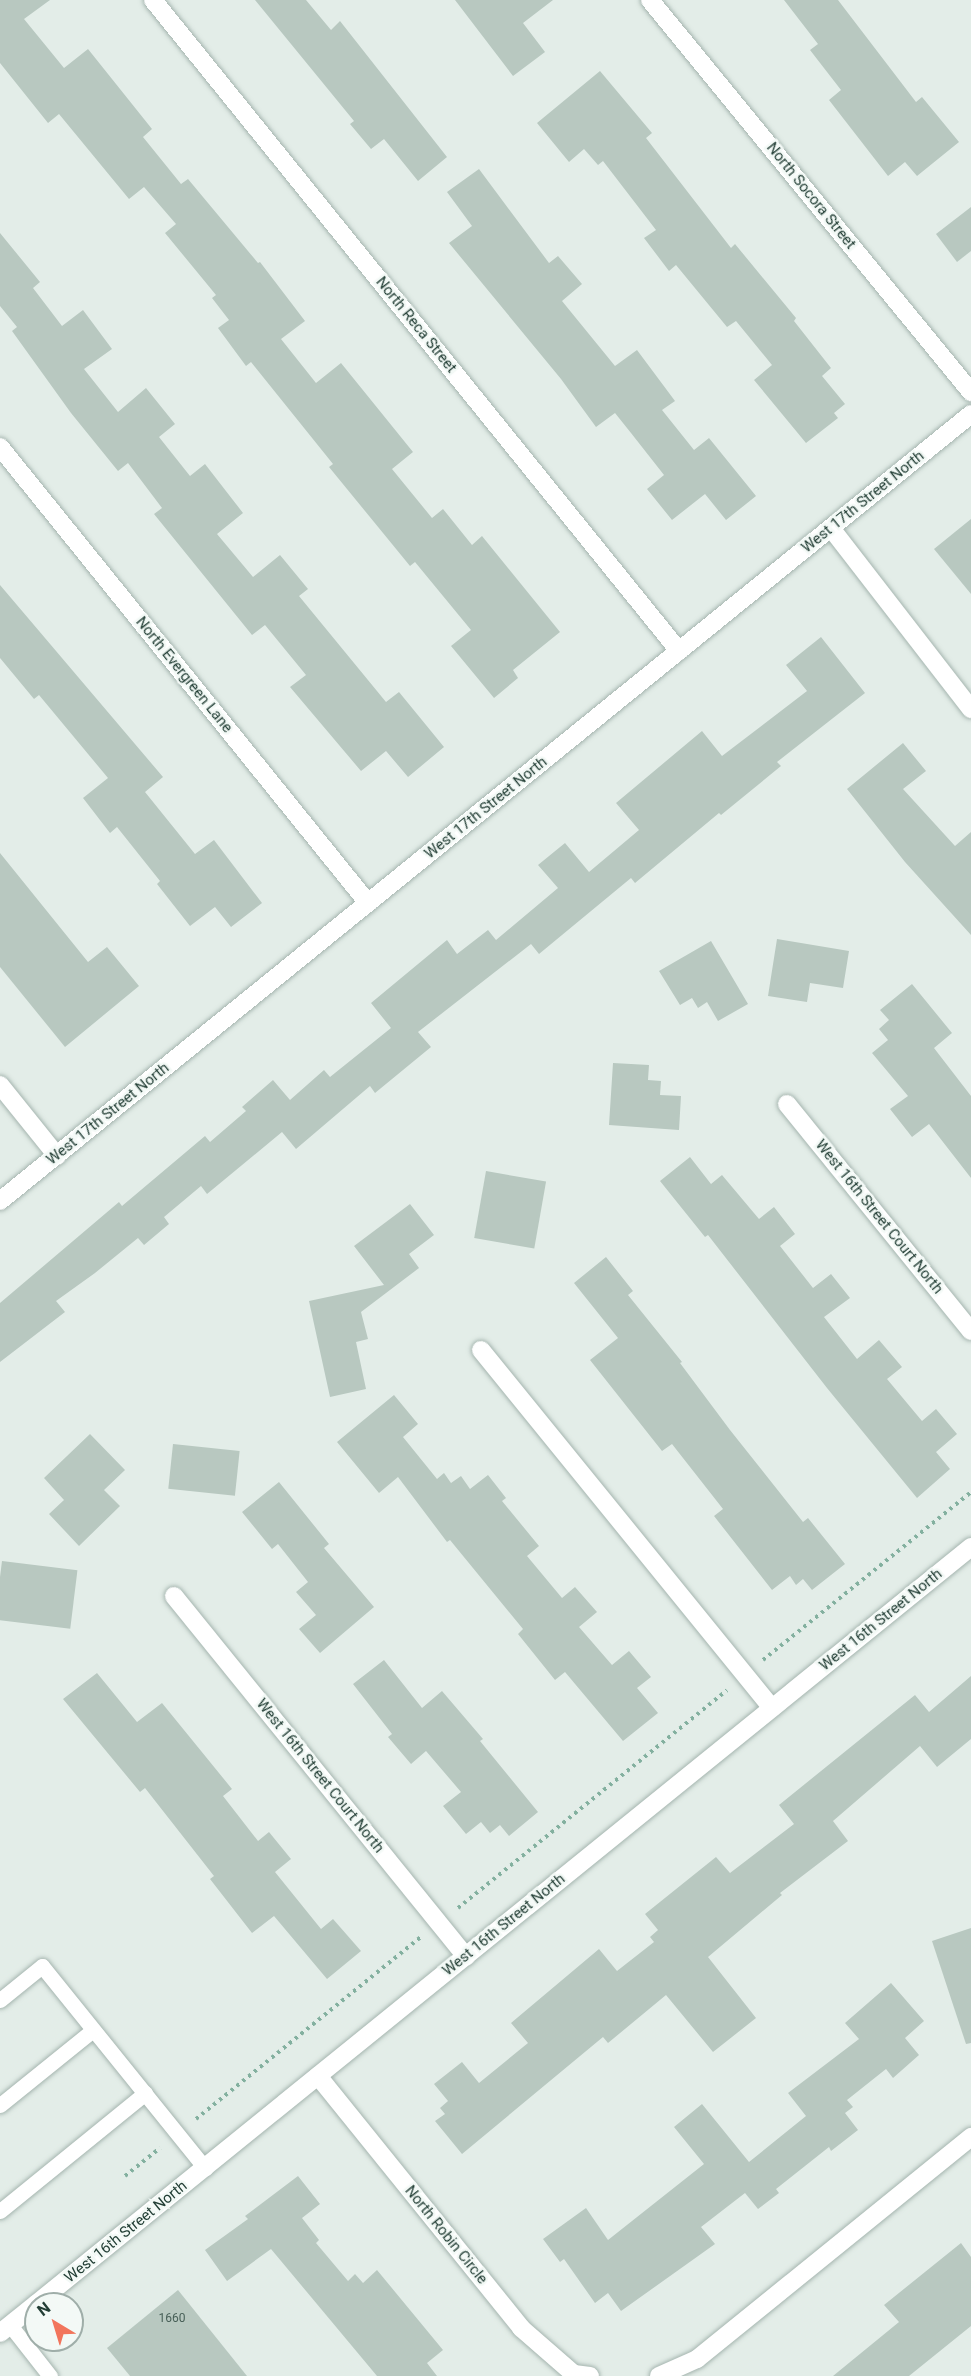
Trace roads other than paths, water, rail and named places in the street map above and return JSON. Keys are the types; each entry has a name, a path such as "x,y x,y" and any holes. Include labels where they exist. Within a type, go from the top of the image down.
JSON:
{"street":[{"name":"North Reca Street","path":"153,0 679,651"},
{"name":"North Socora Street","path":"650,0 971,392"},
{"name":"West 17th Street North","path":"0,1201 971,414"},
{"name":"North Evergreen Lane","path":"0,447 368,903"},
{"path":"831,528 971,708"},
{"path":"0,1085 57,1155"},
{"name":"West 16th Street Court North","path":"787,1104 971,1330"},
{"path":"481,1350 772,1708"},
{"name":"West 16th Street North","path":"51,2292 971,1547"},
{"name":"West 16th Street Court North","path":"174,1596 466,1956"},
{"name":"North Robin Circle","path":"318,2076 521,2328 574,2374 590,2376"},
{"path":"659,2376 697,2359 971,2137"},
{"name":"West 16th Street North","path":"5,2329 24,2314"}],"lane":[{"path":"0,2000 42,1966 205,2168"},
{"path":"0,2105 93,2030"},
{"path":"0,2211 145,2093"},
{"path":"5,2329 50,2376"}]}
